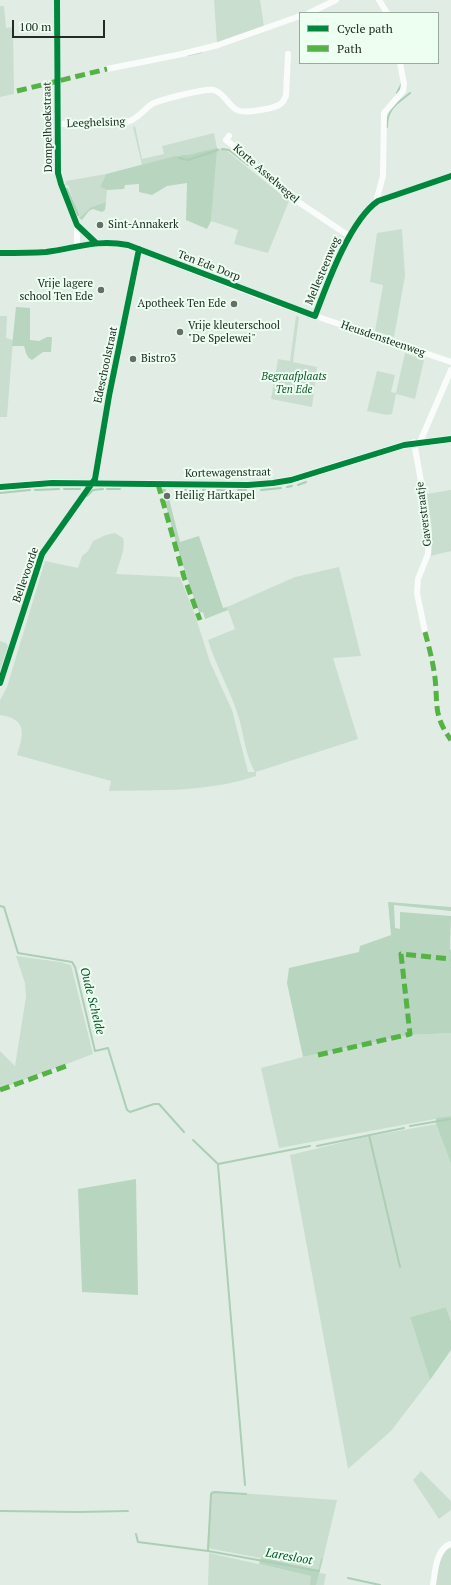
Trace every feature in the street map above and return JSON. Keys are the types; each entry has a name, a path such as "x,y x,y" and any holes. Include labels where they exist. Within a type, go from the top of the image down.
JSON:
{"street":[{"name":"Dompelhoekstraat","path":"57,0 58,173 77,225 76,246"},
{"path":"312,12 336,0"},
{"path":"380,0 386,12"},
{"path":"108,69 205,48 299,16"},
{"name":"Leeghelsing","path":"58,124 133,121 153,104 161,100 213,90 222,94 238,110 247,112 278,105 284,102 286,96 288,54"},
{"path":"378,201 377,198 383,176 384,113 403,91 404,84 400,64"},
{"name":"Korte Asselwegel","path":"228,136 226,140 251,159 259,170 285,193 349,236"},
{"name":"Mellesteenweg","path":"315,316 349,236 373,204 451,176"},
{"name":"Dompelhoekstraat","path":"77,225 95,242"},
{"name":"Ten Ede Dorp","path":"0,253 45,252 95,242 115,242 139,249 315,316"},
{"name":"Edeschoolstraat","path":"91,483 95,479 109,396 139,249"},
{"name":"Heusdensteenweg","path":"315,316 451,362"},
{"path":"417,442 451,370"},
{"name":"Kortewagenstraat","path":"0,487 91,483 248,485 273,483 300,478 417,442 451,439"},
{"name":"Gaverstraatje","path":"417,442 429,539 428,554 418,579 417,586 425,632"},
{"name":"Bellevoorde","path":"0,683 42,554 91,483"},
{"path":"433,1585 441,1550 447,1545 451,1544"}],"green space":[{"path":"214,0 260,0 264,27 217,43"},
{"path":"0,6 4,6 6,28 13,27 14,94 0,97"},
{"path":"135,126 142,159 164,154 162,146 214,133 217,148 227,151 289,201 268,253 234,244 238,230 211,221 212,207 192,154 175,156 142,165 133,127"},
{"path":"217,148 211,221 207,229 186,220 187,183 167,186 152,195 139,192 139,184 125,185 124,189 107,190 100,187 106,174 175,156 192,154"},
{"path":"106,174 100,187 107,190 106,202 91,207 79,218 68,185 65,186 66,181"},
{"path":"106,202 105,210 102,212 93,209 89,211 82,220 79,218 91,207"},
{"path":"402,229 405,276 394,337 375,331 383,285 370,282 377,233"},
{"path":"16,307 30,308 30,340 39,341 47,337 52,337 51,352 43,352 32,360 27,356 24,346 12,346"},
{"path":"0,316 7,316 6,338 13,340 7,417 0,417"},
{"name":"Begraafplaats Ten Ede","path":"296,316 299,317 293,362 317,367 312,407 271,399 278,359 290,361"},
{"path":"405,353 424,360 415,399 396,394 392,414 387,415 367,411 377,371 395,375 391,392 396,393"},
{"path":"451,490 451,551 431,556 432,530 427,494"},
{"path":"162,491 167,491 180,542 199,536 223,608 227,607 228,610 205,619 203,612 199,613 178,550"},
{"path":"115,533 123,538 124,542 123,552 116,574 180,577 195,615 210,662 232,710 248,772 255,772 249,759 235,706 208,640 235,629 227,607 295,577 339,567 361,656 333,658 358,739 256,772 256,776 238,781 202,788 165,790 109,791 111,781 17,755 22,736 21,727 19,723 13,719 0,715 0,700 7,687 45,561 78,568 82,556 88,551 93,541"},
{"path":"0,641 6,643 8,646 0,670"},
{"path":"388,902 451,907 451,911 394,905 395,928 400,929 400,912 451,916 451,1033 409,1035 303,1057 287,983 289,968 359,952 360,946 391,935"},
{"path":"16,956 71,965 93,1054 0,1089 0,1051 15,1066 26,997 25,983"},
{"path":"451,1033 451,1116 279,1148 261,1068 303,1057 409,1035"},
{"path":"451,1116 451,1164 436,1124 436,1118"},
{"path":"436,1124 451,1164 451,1322 446,1307 410,1317 430,1380 391,1431 348,1469 290,1155 360,1138"},
{"path":"136,1179 138,1295 82,1292 78,1189"},
{"path":"446,1307 451,1322 451,1350 430,1380 410,1317"},
{"path":"421,1471 451,1501 451,1510 439,1519 413,1480"},
{"path":"211,1491 337,1500 323,1559 321,1558 318,1570 261,1557 207,1548"},
{"path":"451,1546 451,1585 435,1585 441,1558"},
{"path":"209,1553 312,1576 310,1585 208,1585"},
{"path":"261,1557 318,1570 321,1558 323,1559 316,1585 310,1585 311,1576 259,1564"},
{"path":"319,1573 326,1574 324,1585 316,1585"}],"waterway":[{"path":"188,55 201,52"},
{"path":"397,93 401,85"},
{"path":"387,127 387,121 391,111 410,93"},
{"path":"222,149 229,150 248,165"},
{"path":"179,158 188,160 218,150"},
{"path":"67,189 78,215"},
{"path":"298,485 306,482"},
{"path":"287,487 292,486"},
{"path":"261,490 281,488"},
{"path":"35,490 59,489"},
{"path":"64,489 80,489"},
{"path":"87,496 93,490 103,489"},
{"path":"107,489 120,489"},
{"path":"0,493 30,490"},
{"path":"176,490 186,490"},
{"path":"203,490 209,490"},
{"path":"217,490 232,491"},
{"path":"238,490 246,490"},
{"path":"251,490 255,491"},
{"name":"Oude Schelde","path":"0,906 4,907 18,953 72,962 75,967 95,1051 108,1048 127,1110 130,1112 154,1104 159,1104 184,1132"},
{"name":"Oude Schelde","path":"410,1126 451,1119"},
{"name":"Oude Schelde","path":"317,1146 404,1128"},
{"path":"369,1135 400,1267"},
{"name":"Oude Schelde","path":"193,1140 218,1164 310,1146"},
{"path":"218,1165 245,1485"},
{"path":"208,1551 211,1494 214,1492 246,1494"},
{"path":"0,1511 128,1511"},
{"path":"136,1534 138,1542 208,1551 319,1571"},
{"name":"Laresloot","path":"348,1578 380,1585"}],"marked path":[{"path":"17,91 107,69"},
{"path":"158,484 184,577 200,620"},
{"path":"425,632 434,672 437,710 441,724 451,740"},
{"path":"318,1055 410,1034 401,954 451,959"},
{"path":"0,1090 69,1065"}],"cycle path":[{"path":"57,0 58,173 77,225 95,242"},
{"path":"0,253 46,252 106,243 128,245 315,316 340,254 358,222 368,210 378,201 451,176"},
{"path":"0,683 42,554 95,479 109,396 139,249"},
{"path":"0,487 52,483 248,485 273,483 291,480 404,445 451,439"}],"place":[{"name":"Sint-Annakerk","path":"100,225"},
{"name":"Vrije lagere school Ten Ede","path":"101,290"},
{"name":"Apotheek Ten Ede","path":"234,304"},
{"name":"Vrije kleuterschool \"De Spelewei\"","path":"180,332"},
{"name":"Bistro3","path":"133,359"},
{"name":"Heilig Hartkapel","path":"167,496"}]}
